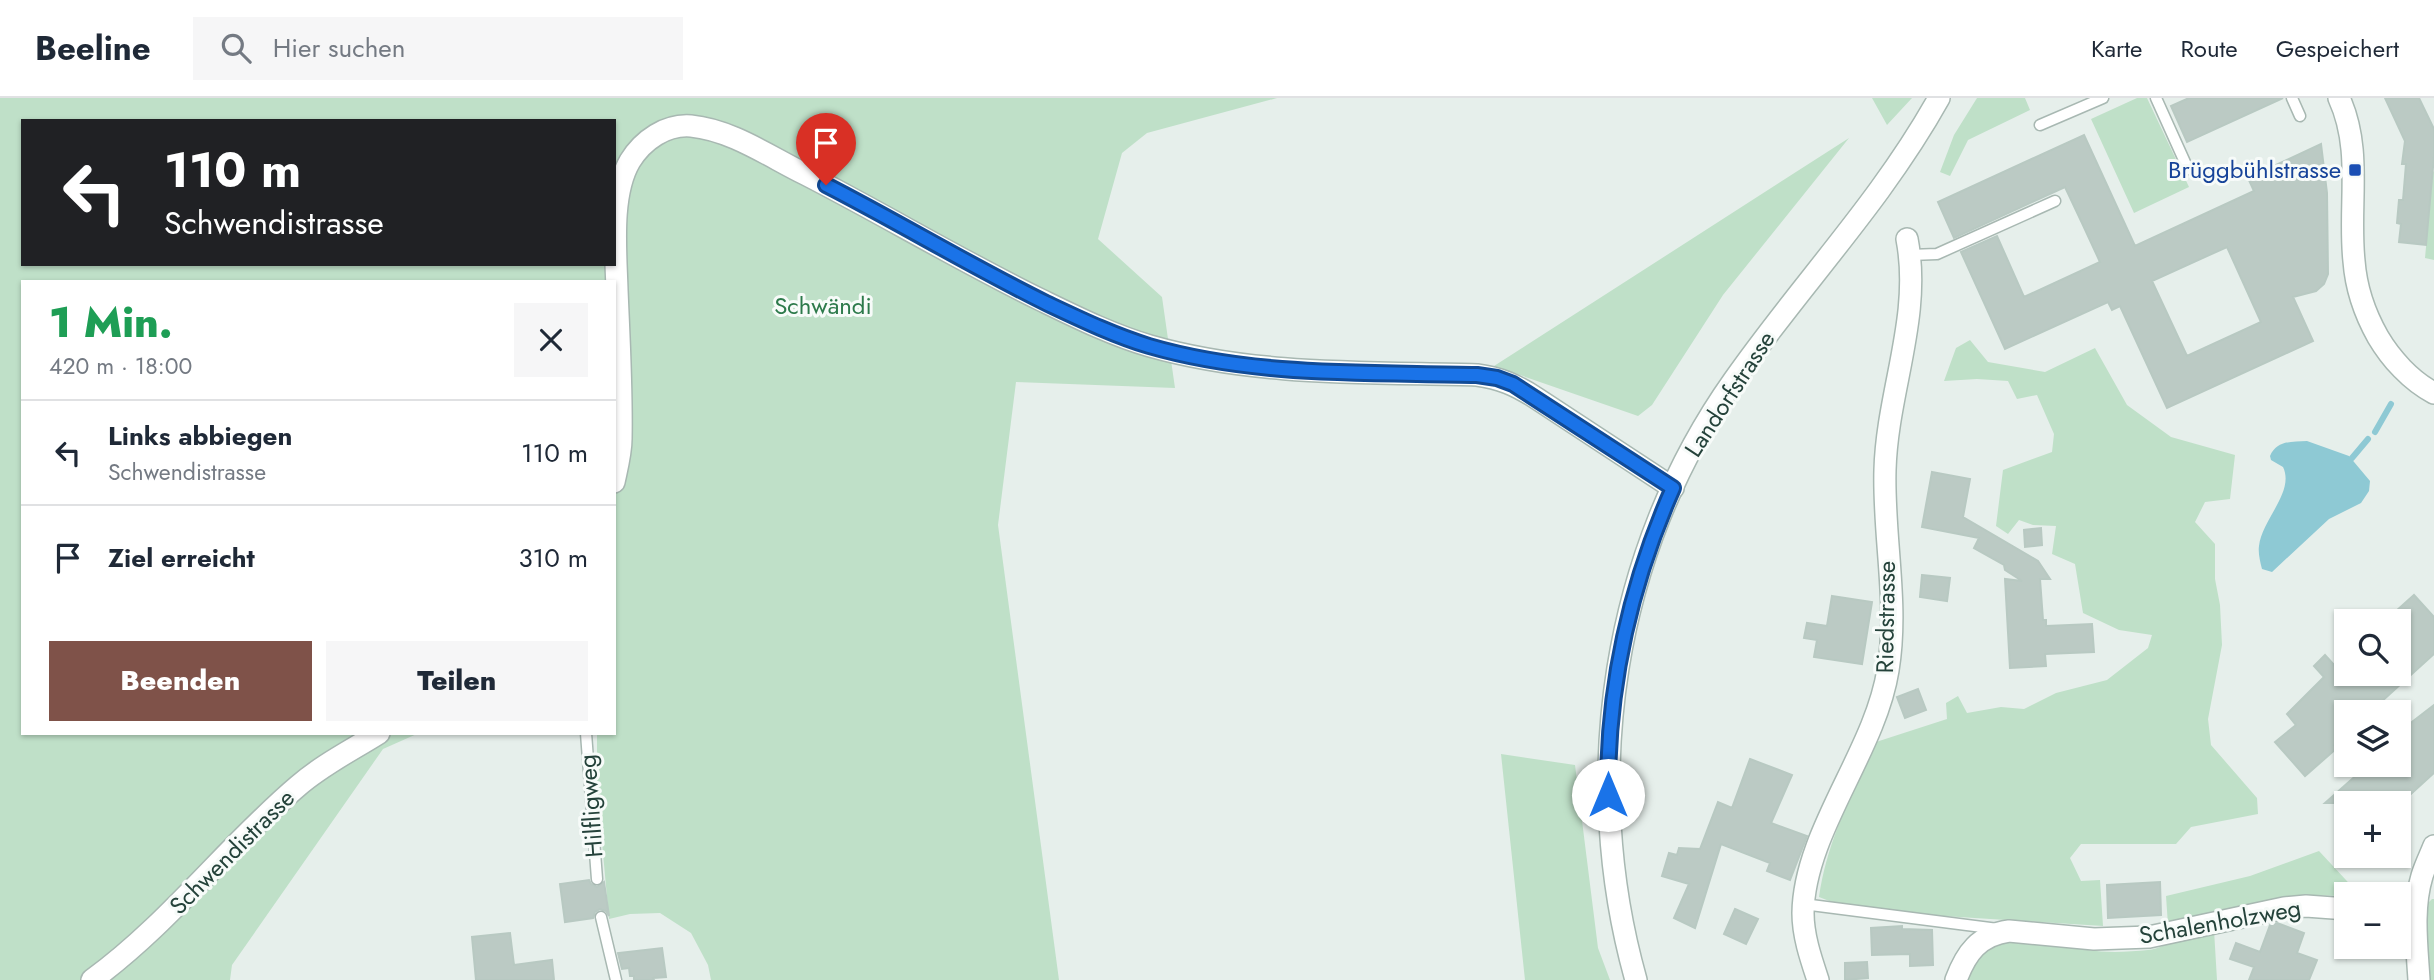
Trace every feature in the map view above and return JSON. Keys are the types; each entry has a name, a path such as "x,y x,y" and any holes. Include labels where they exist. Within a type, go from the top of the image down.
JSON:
{"street":[{"name":"Landorfstrasse","path":"1636,980 1619,907 1609,829 1610,732 1618,669 1634,595 1650,543 1673,488 1703,429 1733,381 1868,208 1902,161 1939,98"},
{"path":"2339,98 2348,121 2355,170 2353,259 2360,295 2383,346 2407,373 2434,393"},
{"path":"616,471 621,442 616,234 619,192 629,163 647,142 669,129 688,126 713,130 744,143 848,196 959,259 1094,326 1150,346 1265,367 1497,378 1524,391 1673,488"},
{"name":"Riedstrasse","path":"1818,980 1804,926 1803,904 1818,849 1878,714 1889,669 1891,625 1885,469 1889,429 1910,313 1909,247"},
{"name":"Schwendistrasse","path":"92,980 118,961 168,915 301,783 376,735"},
{"path":"2411,908 2434,846"},
{"name":"Schalenholzweg","path":"2009,930 2079,938 2149,937 2284,908 2334,908"},
{"path":"1956,980 1968,953 1976,945 1994,933 2009,930"},
{"path":"2411,934 2419,980"}],"lane":[{"path":"2040,125 2103,98"},
{"path":"2155,98 2188,169"},
{"path":"2292,98 2300,116"},
{"path":"1909,247 1937,254 2055,201"},
{"name":"Hilfligweg","path":"586,735 597,879"},
{"name":"Schalenholzweg","path":"1803,904 2009,930"},
{"path":"601,917 616,980"}],"green space":[{"name":"Schwändi","path":"0,98 1277,98 1147,133 1122,153 1098,239 1162,297 1175,388 1016,382 998,525 1059,980 711,980 708,965 691,933 660,913 630,914 609,919 597,788 597,735 616,735 616,280 21,280 21,735 414,735 383,749 232,965 230,980 0,980"},
{"path":"1872,98 1912,98 1887,125"},
{"path":"1977,98 2025,98 2030,110 1968,140 1950,176 1940,172 1954,135"},
{"path":"2137,98 2147,98 2189,187 2134,213 2091,119"},
{"path":"1849,138 1723,295 1652,405 1638,416 1494,366"},
{"path":"2434,172 2434,260 2425,258"},
{"path":"1970,340 1988,362 2045,372 2095,348 2127,405 2171,437 2235,455 2230,499 2205,502 2195,522 2215,544 2215,579 2220,605 2222,645 2208,719 2211,745 2257,798 2258,814 2191,827 2176,844 2081,844 2070,858 2081,881 2100,880 2103,926 1943,916 1837,904 1819,897 1834,837 1876,742 1947,719 1946,703 1958,696 1967,713 2001,707 2024,709 2056,693 2107,680 2148,648 2152,635 2119,630 2083,613 2075,564 2052,554 2056,526 2033,525 2019,520 2008,534 1996,526 2003,470 2052,452 2054,434 2037,395 2017,399 2008,381 1944,381 1956,348"},
{"path":"1501,754 1575,765 1598,948 1610,980 1525,980"},
{"path":"2319,851 2348,882 2334,882 2334,896 2279,899 2168,925 2166,896 2250,876"},
{"path":"2432,899 2434,980 2428,980 2424,907"},
{"path":"2214,930 2217,980 1967,980 1975,962 1987,950 2001,944 2018,941 2095,951 2133,951 2156,948"}],"water":[{"path":"2307,441 2349,456 2370,481 2369,491 2361,503 2329,519 2272,572 2262,569 2259,551 2261,536 2281,496 2286,476 2283,467 2271,460 2270,456 2281,444"}],"building":[{"path":"2189,98 2283,98 2187,142 2171,106"},
{"path":"2385,98 2419,98 2434,129 2426,245 2399,242 2401,224 2397,223 2399,200 2403,200 2406,164 2402,164 2405,141"},
{"path":"2084,135 2135,246 2254,191 2248,178 2321,144 2327,193 2328,274 2324,284 2316,291 2293,297 2313,341 2167,408 2120,306 2112,310 2108,302 2005,349 1961,252 1997,236 2024,297 2100,262 2065,187 1954,238 1938,202","holes":["2227,247 2261,322 2187,356 2152,281"]},
{"path":"1932,472 1970,479 1963,517 2038,561 2050,579 2040,579 2043,620 2046,620 2046,626 2092,624 2094,652 2045,654 2046,666 2010,668 2005,579 2022,581 2005,570 2004,565 1974,548 1979,538 1922,527"},
{"path":"2041,528 2042,545 2025,547 2024,530"},
{"path":"1922,575 1950,578 1947,601 1920,597"},
{"path":"2414,595 2434,617 2434,654 2411,675 2411,609 2398,609"},
{"path":"1832,596 1872,602 1862,664 1814,657 1817,640 1804,638 1807,623 1827,626"},
{"path":"2325,655 2334,665 2334,686 2399,686 2383,700 2334,700 2334,751 2305,776 2275,742 2296,725 2287,714 2324,677 2314,666"},
{"path":"1918,689 1926,710 1905,718 1897,697"},
{"path":"2434,705 2434,773 2411,794 2411,791 2339,791 2354,777 2411,777 2411,723"},
{"path":"1750,759 1792,775 1771,823 1807,836 1790,880 1767,871 1770,863 1721,844 1695,928 1674,918 1689,884 1662,876 1669,853 1677,855 1679,848 1700,849 1718,802 1732,808"},
{"path":"2334,795 2334,803 2325,803"},
{"path":"589,880 597,887 604,882 609,916 606,911 600,909 595,912 593,918 565,922 560,884"},
{"path":"2160,882 2161,915 2108,918 2107,885"},
{"path":"1735,909 1758,919 1746,944 1724,934"},
{"path":"2277,923 2304,933 2297,953 2317,960 2309,980 2249,980 2254,967 2230,959 2236,943 2260,952 2270,925"},
{"path":"1902,926 1902,929 1932,930 1933,965 1910,966 1910,954 1872,955 1871,928"},
{"path":"510,933 514,965 552,960 554,980 476,980 472,937"},
{"path":"662,948 666,977 634,980 634,976 630,976 629,968 622,969 618,953"},
{"path":"1867,962 1868,978 1845,980 1845,963"}],"waterway":[{"path":"2375,432 2391,404"},
{"path":"2352,458 2368,439"}],"place":[{"name":"Brüggbühlstrasse","path":"2355,170"}],"route":[{"path":"826,185 1016,288 1094,326 1150,346 1265,367 1497,378 1513,384 1673,488 1642,568 1625,632 1614,690 1608,795"}]}
